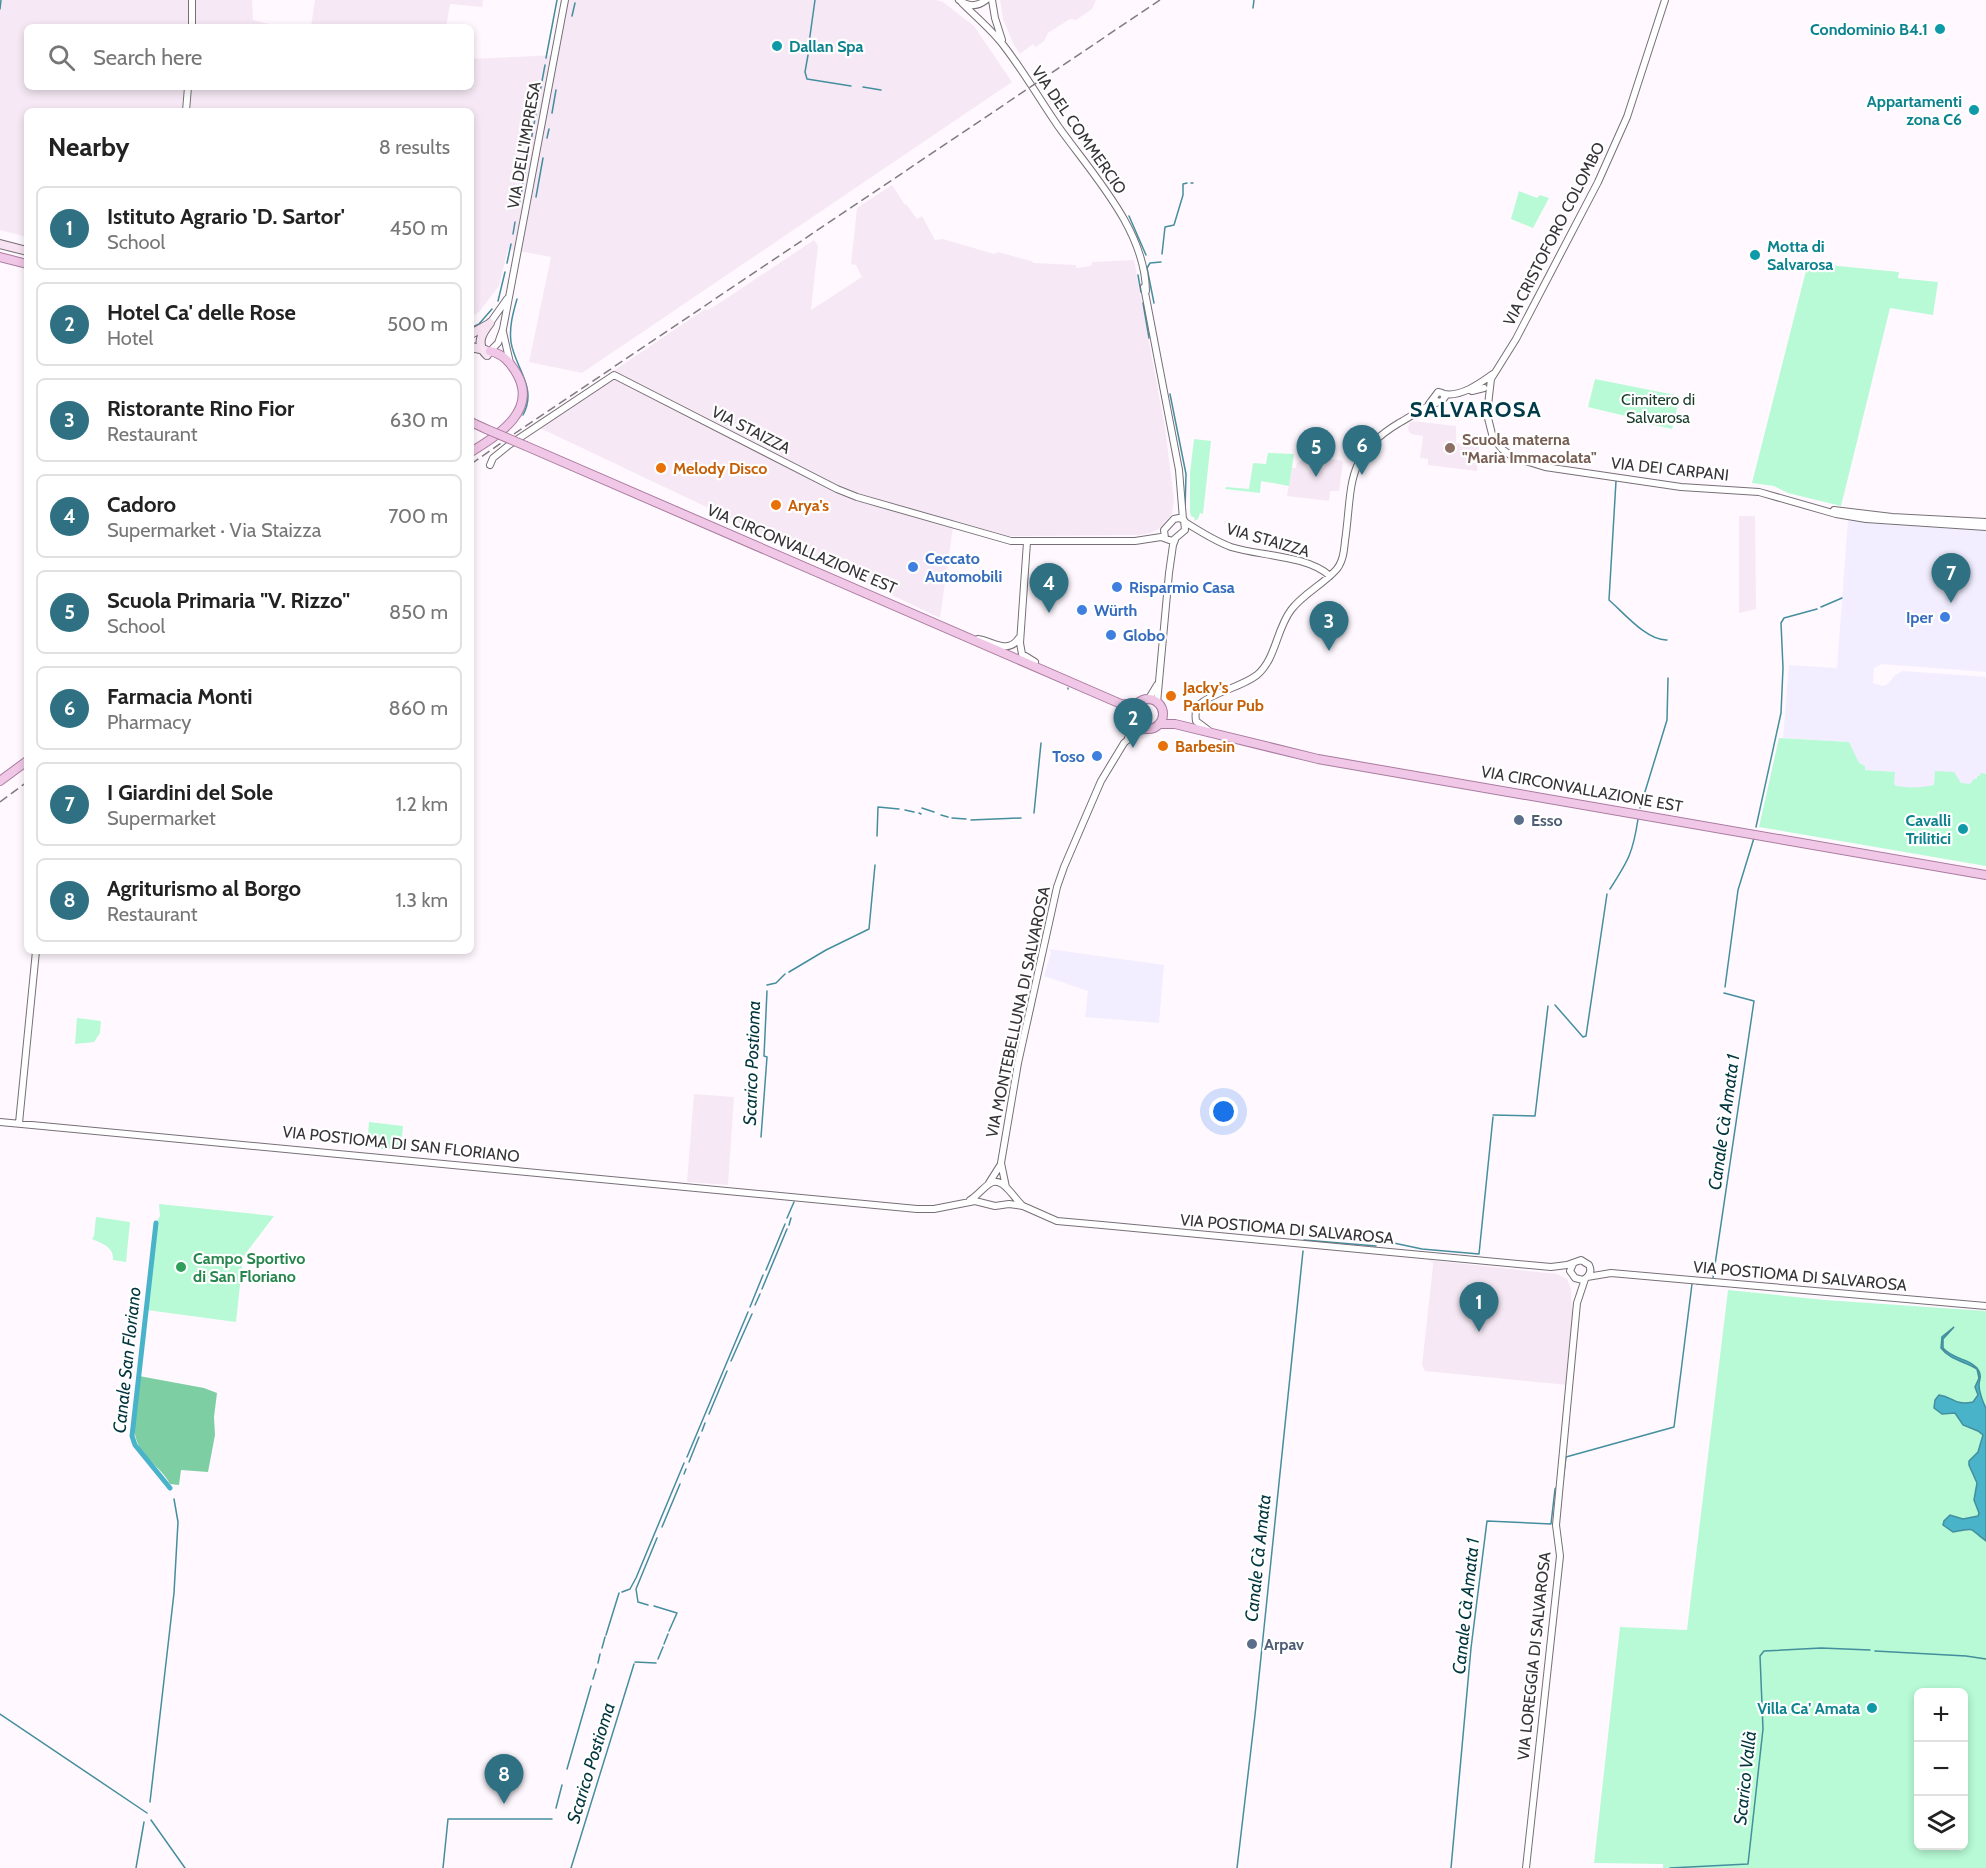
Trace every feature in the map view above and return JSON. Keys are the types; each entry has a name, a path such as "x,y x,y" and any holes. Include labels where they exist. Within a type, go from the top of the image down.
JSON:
{"main road":[{"path":"0,244 24,250"},
{"path":"0,257 24,263"},
{"path":"474,332 490,323"},
{"path":"485,352 481,336 490,323"},
{"path":"474,350 485,352 512,366 522,387 523,402 515,418 474,450"},
{"name":"VIA CIRCONVALLAZIONE EST","path":"477,424 1121,704"},
{"path":"474,444 494,436"},
{"path":"1153,701 1161,708 1161,720 1151,729 1137,722 1121,704 1137,705 1153,701"},
{"path":"1137,705 1137,722"},
{"name":"VIA CIRCONVALLAZIONE EST","path":"1161,720 1297,755 1984,874"},
{"path":"0,781 24,763"}],"street":[{"path":"192,0 192,24"},
{"name":"VIA DELL'IMPRESA","path":"485,352 498,343 503,329 565,0"},
{"path":"960,1 975,6 986,0"},
{"name":"VIA DEL COMMERCIO","path":"992,0 995,18 1005,46"},
{"name":"VIA CRISTOFORO COLOMBO","path":"1486,385 1509,351 1598,182 1627,117 1665,0"},
{"name":"VIA DEL COMMERCIO","path":"960,1 1005,46 1058,125 1101,183 1128,231 1146,291 1179,470 1180,503 1184,521"},
{"path":"186,108 188,90"},
{"name":"VIA DELL'IMPRESA","path":"490,323 508,295"},
{"name":"VIA DELL'IMPRESA","path":"503,329 512,366"},
{"name":"VIA STAIZZA","path":"490,465 493,458 508,445 614,375 845,493 993,537 1028,542 1166,539"},
{"path":"1216,735 1196,721 1197,708 1205,701 1243,684 1262,670 1291,610 1338,568 1342,558 1351,484 1360,458 1368,446 1380,435 1440,399 1486,385"},
{"name":"VIA DEI CARPANI","path":"1486,385 1487,418 1493,438 1504,451 1524,461 1553,468 1681,487 1759,492 1839,514 1870,519 1986,527"},
{"name":"VIA DEL COMMERCIO","path":"1174,519 1180,503"},
{"name":"VIA DEI CARPANI","path":"1821,508 1892,517 1986,522"},
{"path":"1153,701 1159,682 1172,553 1175,540 1185,529 1184,521 1179,518 1174,519 1156,538"},
{"name":"VIA STAIZZA","path":"1184,521 1231,547 1281,557 1315,567 1330,576"},
{"path":"1182,533 1191,529 1199,530"},
{"path":"1164,530 1172,553"},
{"path":"1166,539 1175,540"},
{"path":"1028,542 1019,638 1021,651 1024,656 1058,672 1062,679"},
{"path":"968,638 1007,648 1014,645 1019,638"},
{"name":"VIA MONTEBELLUNA DI SALVAROSA","path":"987,1186 1001,1163 1018,1063 1060,878 1097,788 1137,722"},
{"path":"19,1123 36,954"},
{"name":"VIA POSTIOMA DI SAN FLORIANO","path":"0,1122 799,1198"},
{"name":"VIA MONTEBELLUNA DI SALVAROSA","path":"1001,1163 1007,1189"},
{"path":"989,1204 984,1196 987,1186 998,1182 1007,1189 1008,1198 1002,1205"},
{"name":"VIA POSTIOMA DI SALVAROSA","path":"968,1201 987,1186"},
{"name":"VIA POSTIOMA DI SALVAROSA","path":"1007,1189 1023,1206"},
{"name":"VIA POSTIOMA DI SALVAROSA","path":"799,1198 925,1209 935,1209 968,1201 995,1206 1023,1206 1057,1221 1551,1267 1573,1264"},
{"path":"1581,1260 1589,1264 1591,1270 1586,1278 1579,1280 1570,1271 1573,1264 1581,1260"},
{"name":"VIA POSTIOMA DI SALVAROSA","path":"1589,1264 1611,1272 1986,1306"},
{"name":"VIA POSTIOMA DI SALVAROSA","path":"1551,1267 1573,1276"},
{"name":"VIA POSTIOMA DI SALVAROSA","path":"1586,1278 1611,1272"},
{"name":"VIA LOREGGIA DI SALVAROSA","path":"1526,1868 1560,1556 1556,1525 1577,1303 1573,1276"},
{"name":"VIA LOREGGIA DI SALVAROSA","path":"1577,1303 1586,1278"}],"shaded area":[{"path":"0,0 252,0 253,20 269,24 24,24 24,90 474,90 474,59 556,55 567,0 936,0 943,2 974,26 1012,82 582,373 529,362 551,257 508,249 499,286 474,315 474,108 24,108 24,236 0,230"},
{"path":"315,0 483,0 482,7 450,4 447,24 311,24"},
{"path":"1000,0 1096,0 1092,9 1076,20 1070,19 1048,33 1044,41 1036,47 1033,44 1020,54 1003,19"},
{"path":"892,185 917,219 922,216 935,240 943,239 1034,263 1076,265 1076,268 1091,266 1092,262 1134,260 1165,428 1174,499 1172,514 1159,529 1139,535 1009,536 954,520 940,618 540,428 589,395 606,376 705,309 708,310 721,302 814,240 818,246 811,310 862,277 856,265 851,264 857,208"},
{"name":"Scuola materna \"Maria Immacolata\"","path":"1412,421 1456,426 1456,443 1473,446 1479,444 1477,471 1428,465 1428,459 1420,458 1423,436 1411,434 1408,430 1409,423"},
{"path":"1304,457 1343,462 1339,491 1330,491 1329,501 1287,496 1292,468 1296,468 1297,462"},
{"path":"1739,516 1755,516 1756,609 1739,613"},
{"path":"1848,519 1986,529 1986,672 1882,664 1874,668 1873,683 1883,686 1888,684 1895,675 1903,671 1986,677 1986,785 1934,782 1934,785 1922,789 1896,786 1894,772 1865,770 1856,760 1849,742 1783,738 1789,665 1837,668"},
{"path":"1049,949 1164,965 1159,1023 1085,1017 1088,991 1044,976 1051,953"},
{"path":"694,1094 734,1097 728,1185 687,1182"},
{"path":"1428,1260 1557,1274 1567,1279 1571,1289 1573,1340 1568,1385 1425,1371 1422,1365 1433,1266 1433,1263"}],"green space":[{"path":"1519,191 1537,198 1540,195 1549,198 1533,228 1511,219"},
{"path":"1808,263 1899,272 1898,278 1938,282 1933,315 1890,308 1841,506 1788,493 1774,486 1752,483"},
{"name":"Cimitero di Salvarosa","path":"1595,379 1680,396 1672,429 1588,407"},
{"path":"1194,439 1211,441 1203,514 1200,513 1198,519 1194,521 1195,518 1190,512 1190,473"},
{"path":"1268,453 1294,454 1289,486 1261,481 1260,493 1225,489 1226,487 1249,489 1253,463 1266,464"},
{"path":"1779,738 1849,742 1859,763 1865,766 1865,770 1895,772 1894,784 1896,786 1934,785 1935,771 1954,772 1961,783 1970,784 1977,779 1977,776 1980,776 1980,773 1986,774 1986,866 1759,827"},
{"path":"77,1018 101,1021 100,1033 94,1042 75,1044"},
{"path":"369,1122 403,1126 401,1149 375,1149 375,1147 367,1146"},
{"path":"159,1204 274,1216 243,1257 236,1322 147,1310 157,1221 160,1216"},
{"path":"96,1217 130,1222 126,1262 113,1260 110,1249 92,1239"},
{"path":"1728,1290 1825,1300 1986,1311 1986,1868 1663,1868 1663,1864 1594,1863 1620,1627 1687,1630"},
{"path":"139,1376 204,1388 217,1393 214,1417 215,1435 208,1472 181,1470 179,1485 170,1484 142,1451 137,1443 134,1424"}],"water":[{"path":"1954,1327 1943,1339 1943,1348 1972,1364 1976,1367 1979,1371 1980,1375 1979,1385 1986,1408 1986,1541 1971,1530 1953,1532 1943,1525 1950,1515 1963,1519 1978,1516 1979,1513 1974,1500 1977,1483 1969,1461 1978,1452 1983,1435 1963,1425 1955,1413 1942,1414 1934,1408 1935,1400 1939,1395 1967,1403 1973,1402 1978,1395 1975,1387 1979,1378 1977,1369 1953,1358 1941,1348 1942,1337"}],"waterway":[{"path":"0,9 1,0"},
{"path":"546,58 557,0"},
{"path":"809,43 815,0"},
{"name":"Scarico Postioma","path":"1253,8 1254,0"},
{"path":"572,16 575,3"},
{"path":"808,55 805,72 807,79 851,86"},
{"path":"519,205 545,65"},
{"path":"863,87 881,90"},
{"path":"552,113 556,90"},
{"path":"547,138 549,129"},
{"path":"536,197 543,158"},
{"name":"Scarico Postioma","path":"1162,254 1165,227 1174,225 1183,195 1183,184 1187,183"},
{"path":"1129,216 1146,255"},
{"path":"513,234 515,222"},
{"path":"507,263 511,244"},
{"name":"Scarico Postioma","path":"1154,303 1147,268 1150,263 1161,262"},
{"path":"498,301 505,272"},
{"path":"1138,275 1141,292"},
{"path":"517,299 512,320 511,342 527,387 527,405 523,415"},
{"path":"1143,303 1149,338"},
{"path":"474,326 492,309"},
{"name":"Scarico Postioma","path":"1170,394 1186,474 1185,509"},
{"name":"Canale Cà Amata","path":"1616,481 1609,600 1644,631 1659,639 1667,640"},
{"name":"Canale Cà Amata 1","path":"1821,607 1842,598"},
{"name":"Canale Cà Amata 1","path":"1756,827 1781,713 1783,668 1781,623 1784,618 1817,609"},
{"name":"Canale Cà Amata","path":"1640,808 1667,720 1668,678"},
{"name":"Scarico Postioma","path":"1034,813 1041,743"},
{"name":"Scarico Postioma","path":"877,836 878,807 899,809"},
{"name":"Scarico Postioma","path":"922,808 934,812"},
{"name":"Scarico Postioma","path":"905,810 914,812"},
{"name":"Scarico Postioma","path":"941,815 948,817"},
{"name":"Scarico Postioma","path":"952,818 966,819"},
{"name":"Scarico Postioma","path":"971,820 1021,818"},
{"name":"Canale Cà Amata","path":"1610,889 1629,856 1638,819"},
{"name":"Canale Cà Amata 1","path":"1725,987 1738,890 1754,838"},
{"name":"Scarico Postioma","path":"789,972 826,950 869,929 875,865"},
{"name":"Canale Cà Amata","path":"1555,1005 1583,1037 1586,1036 1607,894"},
{"name":"Scarico Postioma","path":"767,985 776,983 785,974"},
{"name":"Scarico Postioma","path":"761,1137 767,1057 764,1056 767,991"},
{"name":"Canale Cà Amata 1","path":"1713,1278 1754,1001 1724,993"},
{"name":"Canale Cà Amata","path":"1493,1115 1535,1116 1548,1006"},
{"name":"Canale Cà Amata","path":"1389,1242 1422,1249 1479,1254 1493,1117"},
{"path":"787,1218 794,1202"},
{"name":"Scarico Postioma","path":"789,1225 791,1218"},
{"name":"Canale San Floriano","path":"156,1223 132,1436 135,1445 170,1488"},
{"name":"Scarico Postioma","path":"766,1270 785,1224"},
{"name":"Scarico Postioma","path":"762,1289 787,1229"},
{"name":"Canale Cà Amata","path":"1304,1240 1376,1246"},
{"name":"Canale Cà Amata","path":"1237,1868 1303,1251"},
{"path":"750,1307 763,1275"},
{"name":"Canale Cà Amata 1","path":"1563,1481 1566,1457 1674,1427 1692,1284"},
{"name":"Canale Cà Amata 1","path":"1697,1284 1712,1285"},
{"name":"Scarico Postioma","path":"755,1305 760,1294"},
{"name":"Scarico Postioma","path":"687,1457 748,1312"},
{"name":"Scarico Postioma","path":"731,1361 752,1314"},
{"name":"Scarico Postioma","path":"709,1414 727,1371"},
{"name":"Scarico Postioma","path":"702,1431 705,1423"},
{"name":"Scarico Postioma","path":"689,1462 699,1437"},
{"path":"622,1592 630,1589 636,1578 684,1463"},
{"name":"Scarico Postioma","path":"684,1474 686,1469"},
{"name":"Scarico Postioma","path":"662,1527 680,1484"},
{"name":"Canale Cà Amata 1","path":"1451,1868 1471,1648 1487,1521 1551,1524 1557,1487"},
{"path":"150,1802 174,1593 178,1522 174,1499"},
{"name":"Scarico Postioma","path":"648,1605 638,1602 636,1589 657,1538"},
{"path":"606,1635 619,1593"},
{"name":"Scarico Postioma","path":"654,1606 677,1613 669,1631"},
{"name":"Scarico Postioma","path":"664,1644 668,1634"},
{"path":"602,1648 605,1637"},
{"name":"Scarico Postioma","path":"658,1659 663,1647"},
{"name":"Scarico Vallà","path":"1670,1868 1748,1864 1763,1729 1760,1656 1764,1651 1821,1648 1870,1650"},
{"name":"Scarico Vallà","path":"1875,1651 1986,1659"},
{"path":"598,1663 600,1654"},
{"name":"Scarico Postioma","path":"635,1662 656,1663"},
{"name":"Scarico Postioma","path":"571,1868 634,1664"},
{"path":"593,1679 596,1669"},
{"path":"567,1769 591,1686"},
{"path":"0,1714 147,1813"},
{"path":"556,1808 562,1785"},
{"path":"443,1868 448,1819 552,1819"},
{"path":"151,1820 185,1868"},
{"path":"136,1868 144,1822"}],"railway":[{"path":"514,434 1160,0"},
{"path":"474,462 504,441"},
{"path":"0,802 24,784"}],"place":[{"name":"Condominio B4.1","path":"1940,29"},
{"name":"Dallan Spa","path":"777,46"},
{"name":"Appartamenti zona C6","path":"1974,110"},
{"name":"Motta di Salvarosa","path":"1755,255"},
{"name":"Scuola materna \"Maria Immacolata\"","path":"1450,448"},
{"name":"Melody Disco","path":"661,468"},
{"name":"Farmacia Monti","path":"1362,475"},
{"name":"Scuola Primaria \"V. Rizzo\"","path":"1316,477"},
{"name":"Arya's","path":"776,505"},
{"name":"Ceccato Automobili","path":"913,567"},
{"name":"Risparmio Casa","path":"1117,587"},
{"name":"I Giardini del Sole","path":"1951,603"},
{"name":"Würth","path":"1082,610"},
{"name":"Cadoro","path":"1049,613"},
{"name":"Iper","path":"1945,617"},
{"name":"Globo","path":"1111,635"},
{"name":"Ristorante Rino Fior","path":"1329,651"},
{"name":"Jacky's Parlour Pub","path":"1171,696"},
{"name":"Barbesin","path":"1163,746"},
{"name":"Hotel Ca' delle Rose","path":"1133,748"},
{"name":"Toso","path":"1097,756"},
{"name":"Esso","path":"1519,820"},
{"name":"Cavalli Trilitici","path":"1963,829"},
{"name":"Campo Sportivo di San Floriano","path":"181,1267"},
{"name":"Istituto Agrario 'D. Sartor'","path":"1479,1332"},
{"name":"Arpav","path":"1252,1644"},
{"name":"Villa Ca' Amata","path":"1872,1708"},
{"name":"Agriturismo al Borgo","path":"504,1804"}],"district":[{"name":"SALVAROSA","path":"1476,409"}]}
